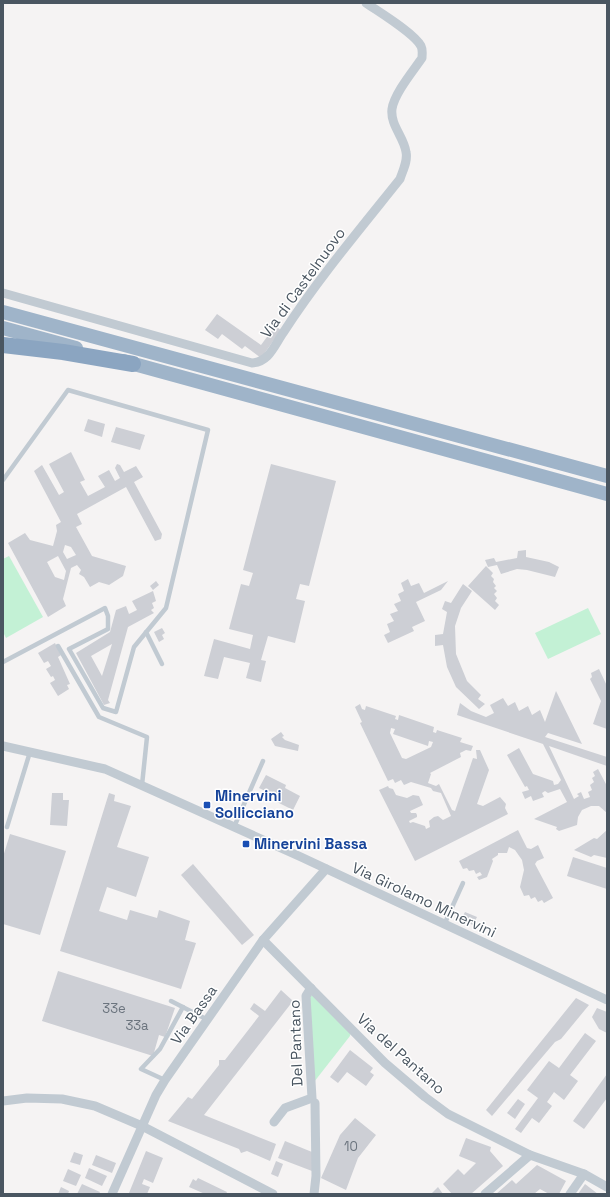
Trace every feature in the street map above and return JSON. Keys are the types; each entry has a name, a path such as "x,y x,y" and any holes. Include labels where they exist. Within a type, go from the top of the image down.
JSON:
{"highway":[{"path":"3,312 607,476"},
{"path":"3,328 607,494"},
{"path":"3,345 63,352 133,364"}],"street":[{"name":"Via di Castelnuovo","path":"3,293 252,363 260,362 268,356 300,307 400,179 405,165 407,153 392,118 392,108 396,99 422,58 422,50 413,36 366,3"},
{"path":"3,746 30,752"},
{"name":"Via Girolamo Minervini","path":"30,752 105,770 142,785 607,1000"},
{"name":"Via Bassa","path":"112,1194 142,1126 165,1080 263,940 326,869"},
{"name":"Via del Pantano","path":"263,940 385,1063 425,1097 454,1117 530,1155 584,1174 607,1187"},
{"name":"Del Pantano","path":"274,1122 285,1108 312,1098 306,996 311,988"},
{"path":"3,1101 42,1098 78,1101 106,1110 142,1126 273,1194"},
{"path":"314,1194 316,1176 315,1103"},
{"path":"485,1194 530,1155"},
{"path":"570,1194 584,1174"}],"lane":[{"path":"3,480 68,390 208,430 166,608 134,648 116,712 103,708 69,649 108,629 108,616 105,608 3,662"},
{"path":"146,632 162,664"},
{"path":"58,646 99,717 147,737 142,785"},
{"path":"7,827 30,752"},
{"path":"234,827 263,761"},
{"path":"444,925 463,883"},
{"path":"171,1001 208,1020"},
{"path":"165,1080 142,1069 160,1049 183,1007"}],"green space":[{"path":"9,556 43,617 6,638 3,632 3,559"},
{"path":"588,608 601,634 548,659 535,633"},
{"path":"313,995 351,1031 350,1036 314,1082 309,996"}],"building":[{"path":"217,314 261,345 275,326 281,330 261,358 245,346 242,349 222,334 218,339 205,330"},
{"path":"88,419 105,424 102,437 84,431"},
{"path":"116,427 145,435 140,450 111,442"},
{"path":"71,452 85,480 80,482 88,496 105,487 98,476 109,470 115,481 120,478 115,468 117,464 120,465 124,472 136,466 143,477 134,482 162,534 161,539 155,541 126,487 77,514 82,524 76,527 92,556 126,566 123,576 109,585 99,582 90,587 84,577 79,574 81,570 77,565 71,568 63,599 66,606 48,617 8,543 25,533 30,540 53,546 57,531 56,525 61,522 34,471 42,465 59,495 64,492 49,464","holes":["65,545 71,547 76,555 67,559 63,552","58,556 66,571 64,580 55,577 47,562"]},
{"path":"271,464 336,481 309,586 300,584 296,599 305,601 295,643 268,636 261,660 266,661 261,682 246,678 250,663 224,657 218,679 204,676 214,639 250,649 253,635 229,629 241,584 249,586 253,573 243,570"},
{"path":"526,550 526,557 549,562 559,567 555,577 517,569 501,574 497,565 488,567 485,560 494,558 496,562 517,558 518,551"},
{"path":"486,566 493,573 491,576 494,579 493,582 496,586 494,588 497,591 494,594 497,598 495,601 499,605 495,610 468,586"},
{"path":"408,579 411,586 419,583 424,593 448,581 441,590 416,602 425,621 412,627 414,631 388,643 384,635 390,632 387,624 394,621 390,614 398,611 394,604 401,601 398,594 404,591 401,583"},
{"path":"156,581 159,585 153,590 150,586"},
{"path":"463,584 472,591 461,608 455,626 456,654 467,681 481,695 478,699 485,704 479,709 456,687 447,667 443,645 435,646 435,635 443,634 447,612 442,609 445,601 451,603"},
{"path":"153,591 156,601 152,603 154,608 151,610 154,613 128,627 108,700 110,703 104,705 76,653 110,632 116,610 126,606 129,614 137,610 132,601","holes":["112,644 102,676 91,656"]},
{"path":"162,628 165,633 162,635 164,639 159,642 154,632"},
{"path":"55,643 61,655 58,657 70,684 67,685 69,689 58,696 50,683 55,680 46,669 51,666 48,661 44,663 38,653"},
{"path":"599,669 607,686 607,729 593,724 601,701 590,679 592,677 591,673"},
{"path":"556,691 582,744 548,733 545,737 607,757 607,766 549,746 574,799 579,796 577,794 581,792 584,799 590,797 588,792 592,790 590,785 594,782 592,778 595,776 593,772 598,769 607,786 607,813 599,806 591,806 582,810 578,817 577,825 559,831 556,829 557,827 534,819 567,802 560,789 548,793 545,791 542,793 544,797 533,801 531,796 525,799 522,792 529,790 527,786 525,787 507,755 519,748 533,774 553,781 554,785 558,784 561,780 543,744 457,715 460,703 471,711 486,717 494,713 490,705 503,698 508,706 515,702 519,711 528,706 532,715 540,710 545,722"},
{"path":"360,704 362,709 365,710 366,706 396,716 395,719 398,720 399,715 434,727 433,732 436,733 437,730 462,738 460,742 473,746 471,751 466,750 460,753 461,757 430,773 428,783 436,786 439,784 452,810 455,811 473,758 477,759 476,750 480,750 489,770 477,804 483,806 500,797 506,804 505,808 508,814 415,861 379,790 388,786 389,788 393,789 396,795 407,798 413,795 419,796 423,805 410,811 411,813 416,813 417,817 409,821 410,823 413,822 425,826 426,829 430,827 429,821 434,817 438,816 443,820 451,816 441,793 433,791 431,788 411,782 404,785 401,780 395,783 393,779 388,781 360,723 362,722 355,707","holes":["391,728 395,729 393,734 428,746 429,741 433,742 431,747 406,759 402,758 390,733"]},
{"path":"281,732 284,736 282,737 285,740 299,745 298,751 275,746 271,739"},
{"path":"266,775 286,785 285,788 300,796 293,810 277,802 280,798 259,788"},
{"path":"52,793 63,793 63,800 69,800 67,826 50,825"},
{"path":"109,793 115,795 114,801 131,806 117,847 149,857 136,897 107,887 99,911 127,920 130,910 157,918 159,910 190,921 185,940 196,943 181,989 60,951"},
{"path":"518,830 527,848 531,849 538,845 544,858 537,861 535,864 553,898 544,903 542,900 538,902 535,897 531,899 529,895 524,896 520,887 524,870 522,860 515,850 509,847 507,853 498,853 498,855 492,859 493,861 487,877 479,880 477,877 482,875 480,872 476,874 474,870 469,871 467,868 463,869 459,861"},
{"path":"607,830 607,858 594,855 591,857 574,850 594,838 597,839"},
{"path":"10,834 66,851 40,935 3,924 3,857"},
{"path":"573,857 607,868 607,889 567,876"},
{"path":"193,864 254,935 242,945 181,875"},
{"path":"465,912 477,917 473,925 461,920"},
{"path":"58,971 175,1008 165,1037 159,1035 153,1056 42,1021"},
{"path":"281,990 293,1001 204,1115 276,1144 270,1161 247,1151 241,1153 239,1149 168,1121 188,1097 192,1099 219,1065 219,1060 225,1060 259,1016 250,1009 254,1003 265,1011"},
{"path":"576,998 589,1005 561,1039 555,1042 492,1116 486,1110"},
{"path":"597,1008 607,1012 607,1033 599,1029 592,1017"},
{"path":"585,1033 596,1041 570,1075 578,1081 564,1100 554,1092 547,1102 552,1106 539,1123 532,1118 521,1133 515,1129 538,1098 527,1090 549,1061 559,1068"},
{"path":"350,1050 373,1068 370,1072 374,1075 366,1086 347,1072 338,1083 330,1077"},
{"path":"607,1074 607,1098 584,1129 573,1121"},
{"path":"518,1099 525,1104 515,1119 507,1113"},
{"path":"355,1118 376,1135 358,1158 346,1190 321,1178 340,1135"},
{"path":"466,1138 491,1147 490,1151 503,1166 471,1194 452,1194 443,1184 458,1169 464,1175 476,1163 459,1156"},
{"path":"285,1141 312,1152 312,1171 278,1158"},
{"path":"146,1151 163,1158 153,1183 144,1179 142,1184 150,1187 147,1194 131,1194 129,1193"},
{"path":"74,1152 83,1155 80,1165 70,1162"},
{"path":"96,1155 116,1163 112,1173 92,1165"},
{"path":"276,1161 283,1164 278,1177 271,1174"},
{"path":"537,1165 566,1181 559,1194 549,1194 540,1189 534,1194 496,1194 512,1180 516,1184"},
{"path":"89,1168 107,1176 102,1186 85,1178"},
{"path":"68,1169 81,1175 76,1186 63,1181"},
{"path":"198,1178 227,1192 226,1194 205,1194 189,1187 193,1179 196,1181"},
{"path":"82,1184 100,1192 99,1194 77,1194"},
{"path":"585,1184 598,1194 578,1194"},
{"path":"61,1187 69,1191 68,1194 58,1194"},
{"path":"438,1187 443,1194 431,1194"}],"place":[{"name":"Minervini Sollicciano","path":"207,805"},
{"name":"Minervini Bassa","path":"246,844"}]}
